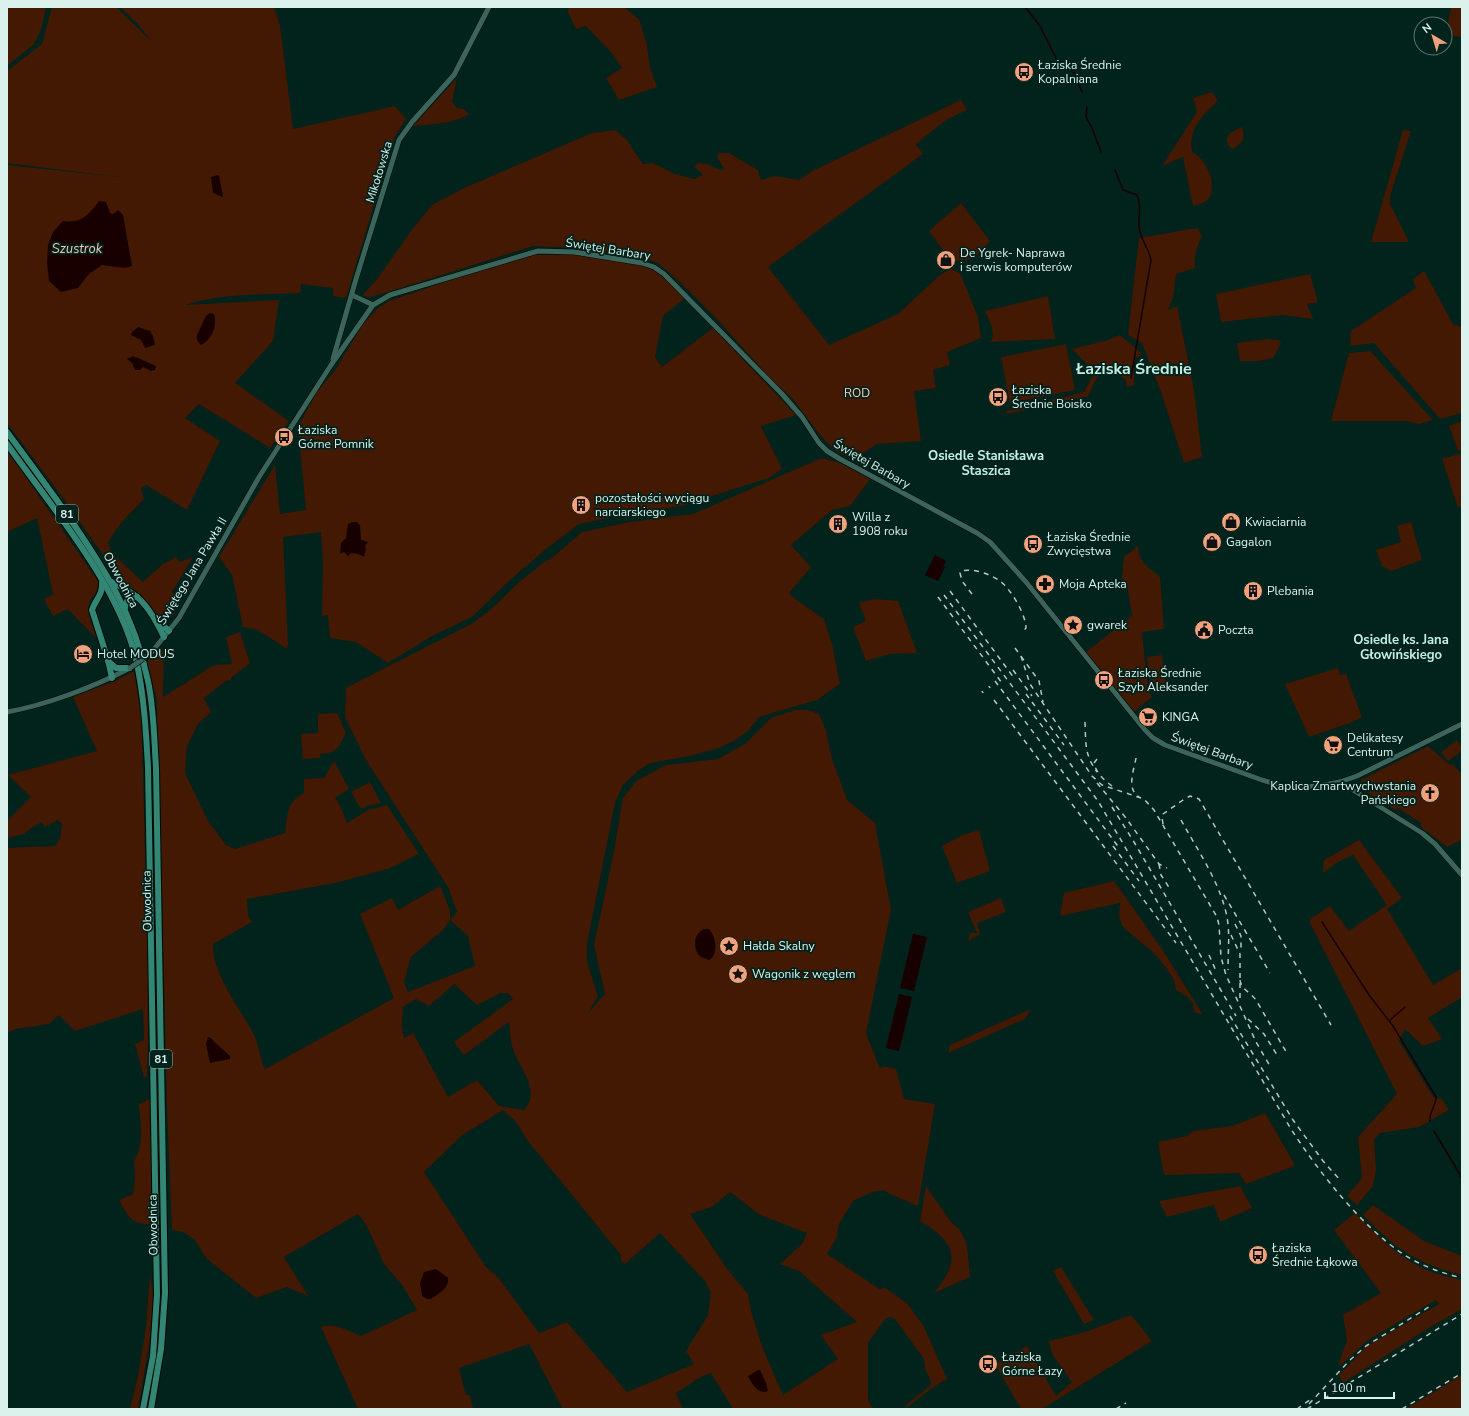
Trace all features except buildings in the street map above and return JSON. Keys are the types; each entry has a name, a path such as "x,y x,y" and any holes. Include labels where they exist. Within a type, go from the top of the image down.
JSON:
{"main road":[{"name":"Obwodnica","path":"7,432 94,552 111,581 125,608 141,651 148,679 152,707 156,768 165,1293 161,1349 151,1409"},
{"name":"Obwodnica","path":"7,444 82,548 102,579 125,627 136,658 144,704 148,767 157,1295 153,1356 143,1409"},
{"path":"102,579 103,588 92,610 108,660 112,678"},
{"path":"111,581 137,597 152,616 164,637"},
{"path":"125,608 128,598 133,596 137,597"},
{"path":"98,599 108,599 114,603"},
{"path":"152,616 169,631"},
{"path":"108,660 116,668 130,668"}],"street":[{"name":"Mikołowska","path":"331,365 399,140 412,122 454,75 489,7"},
{"name":"Świętej Barbary","path":"331,365 373,305 390,295 538,251 574,252 642,262 654,267 664,274 701,311 782,394 802,418 819,443 827,450 840,459 977,533 990,542 1026,582 1134,717 1153,738 1172,747 1262,780 1279,785 1311,787 1340,782 1352,778 1462,724"},
{"path":"352,295 373,305"},
{"name":"Świętego Jana Pawła II","path":"7,712 42,703 112,678 130,668 151,653 179,618 259,477 331,365"},
{"path":"1352,778 1351,782 1355,789 1373,803"},
{"path":"1340,782 1422,833 1435,844 1462,875"}],"green space":[{"path":"7,7 46,7 41,30 34,44 7,66"},
{"path":"52,7 116,7 152,42 137,23 120,7 274,7 280,25 293,129 395,106 406,119 394,138 346,298 333,296 333,288 301,284 300,293 228,296 185,305 279,300 273,341 235,383 289,421 270,448 199,404 185,418 220,441 187,510 146,485 141,489 144,499 124,520 108,543 112,553 143,582 163,564 176,557 180,562 193,557 172,592 182,599 173,615 167,620 157,617 137,592 119,582 101,552 63,498 7,423 7,165 119,177 7,163 7,71 42,44"},
{"path":"571,7 624,7 639,19 647,45 650,68 657,87 619,100 606,78 622,68 611,52 586,26 576,29 567,10"},
{"path":"1451,7 1462,7 1462,37 1453,36 1453,16 1449,16"},
{"path":"457,78 452,102 457,108 464,109 469,114 449,122 413,126"},
{"path":"1212,92 1218,101 1202,118 1194,130 1191,144 1192,152 1198,155 1207,168 1212,183 1212,190 1210,197 1205,202 1193,206 1183,157 1162,166 1197,112 1193,98"},
{"name":"ROD","path":"961,100 967,110 946,120 916,144 923,154 768,267 829,345 898,314 940,275 951,269 960,273 978,317 981,338 947,352 950,365 933,370 936,388 914,391 921,441 877,444 854,459 837,452 820,435 792,398 771,379 715,317 678,280 658,263 637,255 577,248 533,246 371,297 363,296 432,205 464,188 592,133 615,130 626,139 643,164 653,163 675,174 694,179 703,175 695,168 697,163 707,164 720,170 724,169 717,157 719,153 729,153 758,170 761,180 775,176 799,180 812,171"},
{"path":"1242,127 1244,135 1242,141 1232,149 1227,141 1228,135"},
{"path":"1403,130 1411,131 1390,196 1390,204 1409,242 1371,242"},
{"path":"961,203 990,241 978,255 970,259 951,261 929,231"},
{"path":"1197,228 1202,236 1196,251 1195,268 1176,274 1173,298 1168,310 1177,306 1194,390 1202,457 1184,463 1161,392 1142,343 1128,335 1139,238"},
{"path":"534,255 576,255 635,264 655,270 685,298 663,316 655,357 662,367 713,328 796,415 761,426 782,469 769,478 681,506 579,524 546,549 509,581 472,617 432,636 388,663 356,642 330,638 328,615 322,616 323,561 321,532 283,537 287,649 258,630 243,627 232,575 219,557 275,465 280,514 306,510 298,426 317,392 336,369 363,324 378,308 389,301"},
{"path":"1424,271 1453,324 1462,327 1462,413 1440,419 1374,343 1350,346 1351,331 1416,288 1413,279"},
{"path":"1310,274 1318,302 1307,304 1313,319 1282,315 1221,322 1216,294"},
{"path":"1048,296 1055,339 991,342 993,334 985,311"},
{"path":"1120,335 1142,355 1135,358 1134,385 1127,387 1126,380 1103,365 1088,396 1007,414 1006,411 1084,392 1095,372 1072,349 1108,340"},
{"path":"1268,339 1279,340 1281,344 1273,358 1259,361 1240,361 1237,343"},
{"path":"1066,344 1075,390 1010,403 1001,357"},
{"path":"1370,351 1433,420 1419,424 1407,421 1331,421 1349,353"},
{"path":"1462,421 1462,450 1458,451 1449,426"},
{"path":"7,450 99,583 98,590 90,600 88,607 89,616 96,638 68,609 53,616 44,599 53,594 37,518 7,532"},
{"path":"1462,453 1462,506 1458,508 1442,459"},
{"path":"822,458 840,463 870,479 850,506 832,510 791,545 811,567 789,593 795,599 824,619 832,644 840,684 817,700 759,717 748,731 734,741 719,748 689,756 651,763 639,770 623,785 615,803 587,944 587,962 598,996 588,1013 605,994 594,945 613,856 623,798 636,781 666,765 718,759 746,743 771,718 795,710 808,710 819,714 826,731 832,759 847,800 875,823 891,910 866,1033 880,1069 883,1066 896,1069 904,1099 935,1104 918,1206 883,1190 872,1192 853,1201 839,1224 837,1237 827,1254 881,1290 884,1287 908,1304 924,1327 947,1379 935,1386 905,1409 907,1404 930,1386 931,1381 925,1369 924,1359 895,1319 891,1317 885,1319 868,1343 868,1401 874,1409 733,1409 711,1373 701,1377 676,1393 683,1409 563,1409 529,1344 459,1368 466,1395 470,1395 473,1409 358,1409 321,1327 336,1326 361,1336 417,1310 402,1285 384,1264 367,1226 358,1214 284,1257 308,1296 287,1287 256,1298 207,1259 194,1239 183,1232 172,1230 167,1109 157,701 147,661 164,648 163,697 214,665 232,664 226,637 240,632 250,663 231,678 231,681 227,680 204,698 211,712 198,724 187,746 185,773 208,821 226,845 235,849 285,833 289,809 294,800 304,793 304,779 324,778 334,761 349,789 335,798 340,805 347,823 368,810 387,805 419,854 388,869 335,883 247,899 248,915 252,922 213,944 217,967 227,989 254,1035 265,1069 394,998 360,914 392,898 398,910 440,886 450,910 450,920 457,912 448,887 366,760 345,717 346,688 473,623 490,610 518,583 553,557 582,532 630,522 693,514","holes":["450,920 468,936 475,966 408,992 404,982 411,957 444,929","454,984 477,1005 501,993 508,993 513,999 454,1042 464,1055 509,1022 513,1049 528,1079 530,1087 531,1094 529,1102 524,1110 499,1106 477,1080 448,1097 413,1033 404,1038 402,1027 403,1007 416,999 429,1006","503,1110 516,1122 528,1141 621,1255 621,1261 625,1264 660,1233 705,1281 711,1293 708,1315 686,1351 694,1364 627,1392 567,1322 539,1333 498,1277 486,1267 424,1172 461,1136","730,1192 760,1215 807,1233 802,1244 780,1264 799,1271 857,1322 821,1335 838,1359 783,1395 763,1349 751,1311 748,1294 728,1270 690,1214 712,1207"]},
{"path":"1411,522 1422,560 1391,571 1382,566 1376,550 1401,542 1397,526"},
{"path":"1138,546 1138,552 1142,561 1160,577 1164,629 1142,632 1148,691 1152,697 1134,712 1086,652 1132,616 1128,590 1122,578 1124,557"},
{"path":"874,599 898,601 917,653 890,654 866,661 853,627 866,621 859,603"},
{"path":"1162,655 1166,685 1151,687 1147,657"},
{"path":"1338,668 1340,675 1346,674 1362,717 1350,723 1309,737 1285,684"},
{"path":"134,671 141,713 149,1012 147,1076 144,1077 135,1044 144,1040 143,1009 75,1031 59,1015 49,1024 16,1029 7,1033 7,848 55,846 60,839 62,824 58,820 45,827 42,822 24,834 7,838 7,821 31,797 8,775 97,751 73,697 115,681"},
{"path":"337,713 346,733 337,749 320,754 320,758 303,759 301,734 318,733 318,714"},
{"path":"1457,740 1462,747 1462,751 1448,761 1441,752"},
{"path":"1428,746 1450,765 1452,764 1462,774 1462,840 1447,847 1421,827 1421,823 1398,808 1395,810 1357,786 1362,784 1361,780"},
{"path":"370,782 381,803 361,809 351,792"},
{"path":"979,830 990,871 957,883 942,846 963,835"},
{"path":"1359,840 1402,898 1387,909 1433,985 1462,968 1462,997 1428,1018 1442,1039 1423,1046 1405,1029 1399,1041 1433,1097 1442,1099 1449,1110 1419,1127 1380,1133 1374,1140 1376,1170 1373,1186 1357,1205 1347,1196 1362,1178 1358,1137 1397,1094 1310,923 1310,919 1330,906 1349,931 1387,905 1353,855 1338,862 1323,873 1324,860"},
{"path":"1114,881 1164,952 1203,1015 1194,1012 1193,1003 1188,997 1176,990 1174,980 1153,952 1122,925 1119,917 1120,903 1060,916 1064,893"},
{"path":"1001,898 1006,912 977,923 980,934 968,941 970,933 977,933 968,912"},
{"path":"1031,1009 1025,1019 948,1053 950,1045"},
{"path":"150,1099 153,1224 146,1224 135,1222 128,1216 119,1200 133,1194 135,1178 134,1160 140,1148 141,1141 139,1104"},
{"path":"1265,1113 1295,1165 1246,1184 1239,1173 1164,1175 1158,1142 1187,1136 1193,1131 1232,1126"},
{"path":"926,1186 951,1222 960,1230 967,1245 970,1277 934,1293 948,1272 951,1263 951,1255 946,1242 934,1230 920,1221"},
{"path":"1240,1186 1252,1208 1220,1222 1214,1205 1167,1217 1159,1201"},
{"path":"1373,1205 1424,1241 1462,1256 1462,1275 1443,1270 1415,1258 1390,1241 1363,1215"},
{"path":"1355,1213 1389,1246 1408,1260 1429,1271 1462,1280 1462,1309 1430,1327 1343,1383 1339,1375 1367,1346 1439,1304 1436,1300 1368,1340 1342,1364 1338,1365 1347,1341 1343,1315 1381,1293 1334,1230"},
{"path":"1061,1267 1094,1320 1084,1324 1053,1271"},
{"path":"150,1274 153,1296 150,1339 138,1409 130,1409 138,1376 146,1327"},
{"path":"1131,1315 1152,1341 1042,1409 1021,1409 995,1364 1027,1346 1056,1396 1072,1382 1052,1354 1049,1341 1085,1332"},
{"path":"1462,1375 1462,1409 1406,1409"}],"water":[{"path":"218,175 223,197 213,193 211,177"},
{"name":"Szustrok","path":"99,201 106,202 110,213 113,214 118,210 123,215 132,266 125,268 102,265 89,274 78,288 61,292 49,281 47,262 48,245 53,232 63,221 70,222 84,217"},
{"path":"210,313 214,314 215,318 213,332 208,340 201,345 197,341 197,334 205,317"},
{"path":"138,327 150,331 155,345 145,348 141,340 131,335 132,332"},
{"path":"133,356 154,365 156,367 155,370 151,371 143,367 140,370 135,370 132,363 127,359"},
{"path":"357,522 360,525 361,540 368,542 365,546 366,549 364,557 351,553 348,556 344,552 340,554 341,543 346,538 348,524"},
{"path":"935,555 946,561 943,566 945,567 938,581 925,575"},
{"path":"704,929 709,929 715,941 714,954 709,960 699,955 695,945 697,936"},
{"path":"913,934 927,937 914,991 900,988"},
{"path":"899,994 912,997 899,1051 886,1048"},
{"path":"208,1037 211,1038 230,1056 230,1059 210,1063 206,1044"},
{"path":"436,1269 448,1278 448,1282 445,1288 437,1295 431,1299 427,1299 422,1296 420,1283 424,1272"},
{"path":"760,1370 768,1391 764,1392 758,1390 748,1376"}],"waterway":[{"path":"1025,7 1040,26 1057,60 1075,74 1082,92"},
{"path":"1087,107 1086,117 1101,152"},
{"path":"1115,170 1123,190 1137,195 1140,211 1140,231 1151,260 1131,378"},
{"path":"1322,922 1369,995 1393,1026 1436,1097 1430,1121"},
{"path":"1390,1022 1390,1020 1405,1007"},
{"path":"1434,1131 1462,1178"}],"railway":[{"path":"972,594 962,581 961,571 971,570 982,572 1000,581 1009,590 1021,610 1026,628 1021,633"},
{"path":"950,591 1014,678"},
{"path":"944,595 1098,801 1291,1129 1327,1180 1372,1229 1403,1254 1424,1265 1462,1278"},
{"path":"938,597 1002,683"},
{"path":"1015,648 1039,681 1043,702"},
{"path":"1021,656 1030,684 1092,776 1102,785 1144,799 1154,810 1217,917 1221,957 1226,975 1256,1042 1270,1066"},
{"path":"1013,670 1032,696"},
{"path":"995,681 1120,849"},
{"path":"1026,694 1064,745"},
{"path":"994,700 1176,943"},
{"path":"1085,722 1088,754 1097,772"},
{"path":"1136,758 1132,784 1135,794 1139,797"},
{"path":"1097,759 1094,763 1098,773 1112,786"},
{"path":"1097,783 1126,818 1159,864 1167,868"},
{"path":"1163,824 1163,814 1183,800 1190,796 1199,799 1331,1025"},
{"path":"1112,807 1236,1016"},
{"path":"1181,820 1208,867 1224,904 1227,917 1229,943 1228,970"},
{"path":"1113,846 1139,881"},
{"path":"1159,864 1161,875 1170,889"},
{"path":"1224,895 1270,973"},
{"path":"1235,924 1241,936 1241,952"},
{"path":"1231,935 1240,954 1240,1000"},
{"path":"1209,955 1217,973"},
{"path":"1240,980 1244,988 1256,1000 1288,1055"},
{"path":"1230,1016 1293,1120 1323,1161 1340,1180"},
{"path":"1248,1019 1264,1034 1279,1058"},
{"path":"1309,1404 1350,1360 1366,1346 1432,1305"},
{"path":"1307,1409 1462,1314"},
{"path":"1402,1409 1462,1373"},
{"path":"1297,1409 1311,1399"},
{"path":"1116,1409 1126,1403"}],"place":[{"name":"Łaziska Średnie Kopalniana","path":"1024,72"},
{"name":"De Ygrek- Naprawa i serwis komputerów","path":"946,260"},
{"name":"Łaziska Średnie Boisko","path":"998,397"},
{"name":"Łaziska Górne Pomnik","path":"284,437"},
{"name":"pozostałości wyciągu narciarskiego","path":"581,505"},
{"name":"Kwiaciarnia","path":"1231,522"},
{"name":"Willa z 1908 roku","path":"838,524"},
{"name":"Gagalon","path":"1212,542"},
{"name":"Łaziska Średnie Zwycięstwa","path":"1033,544"},
{"name":"Moja Apteka","path":"1045,584"},
{"name":"Plebania","path":"1253,591"},
{"name":"gwarek","path":"1073,625"},
{"name":"Poczta","path":"1204,630"},
{"name":"Hotel MODUS","path":"83,654"},
{"name":"Łaziska Średnie Szyb Aleksander","path":"1104,680"},
{"name":"KINGA","path":"1148,717"},
{"name":"Delikatesy Centrum","path":"1333,745"},
{"name":"Kaplica Zmartwychwstania Pańskiego","path":"1430,793"},
{"name":"Hałda Skalny","path":"729,946"},
{"name":"Wagonik z węglem","path":"738,974"},
{"name":"Łaziska Średnie Łąkowa","path":"1258,1255"},
{"name":"Łaziska Górne Łazy","path":"988,1364"}],"district":[{"name":"Łaziska Średnie","path":"1134,369"},
{"name":"Osiedle Stanisława Staszica","path":"986,464"},
{"name":"Osiedle ks. Jana Głowińskiego","path":"1401,648"}]}
